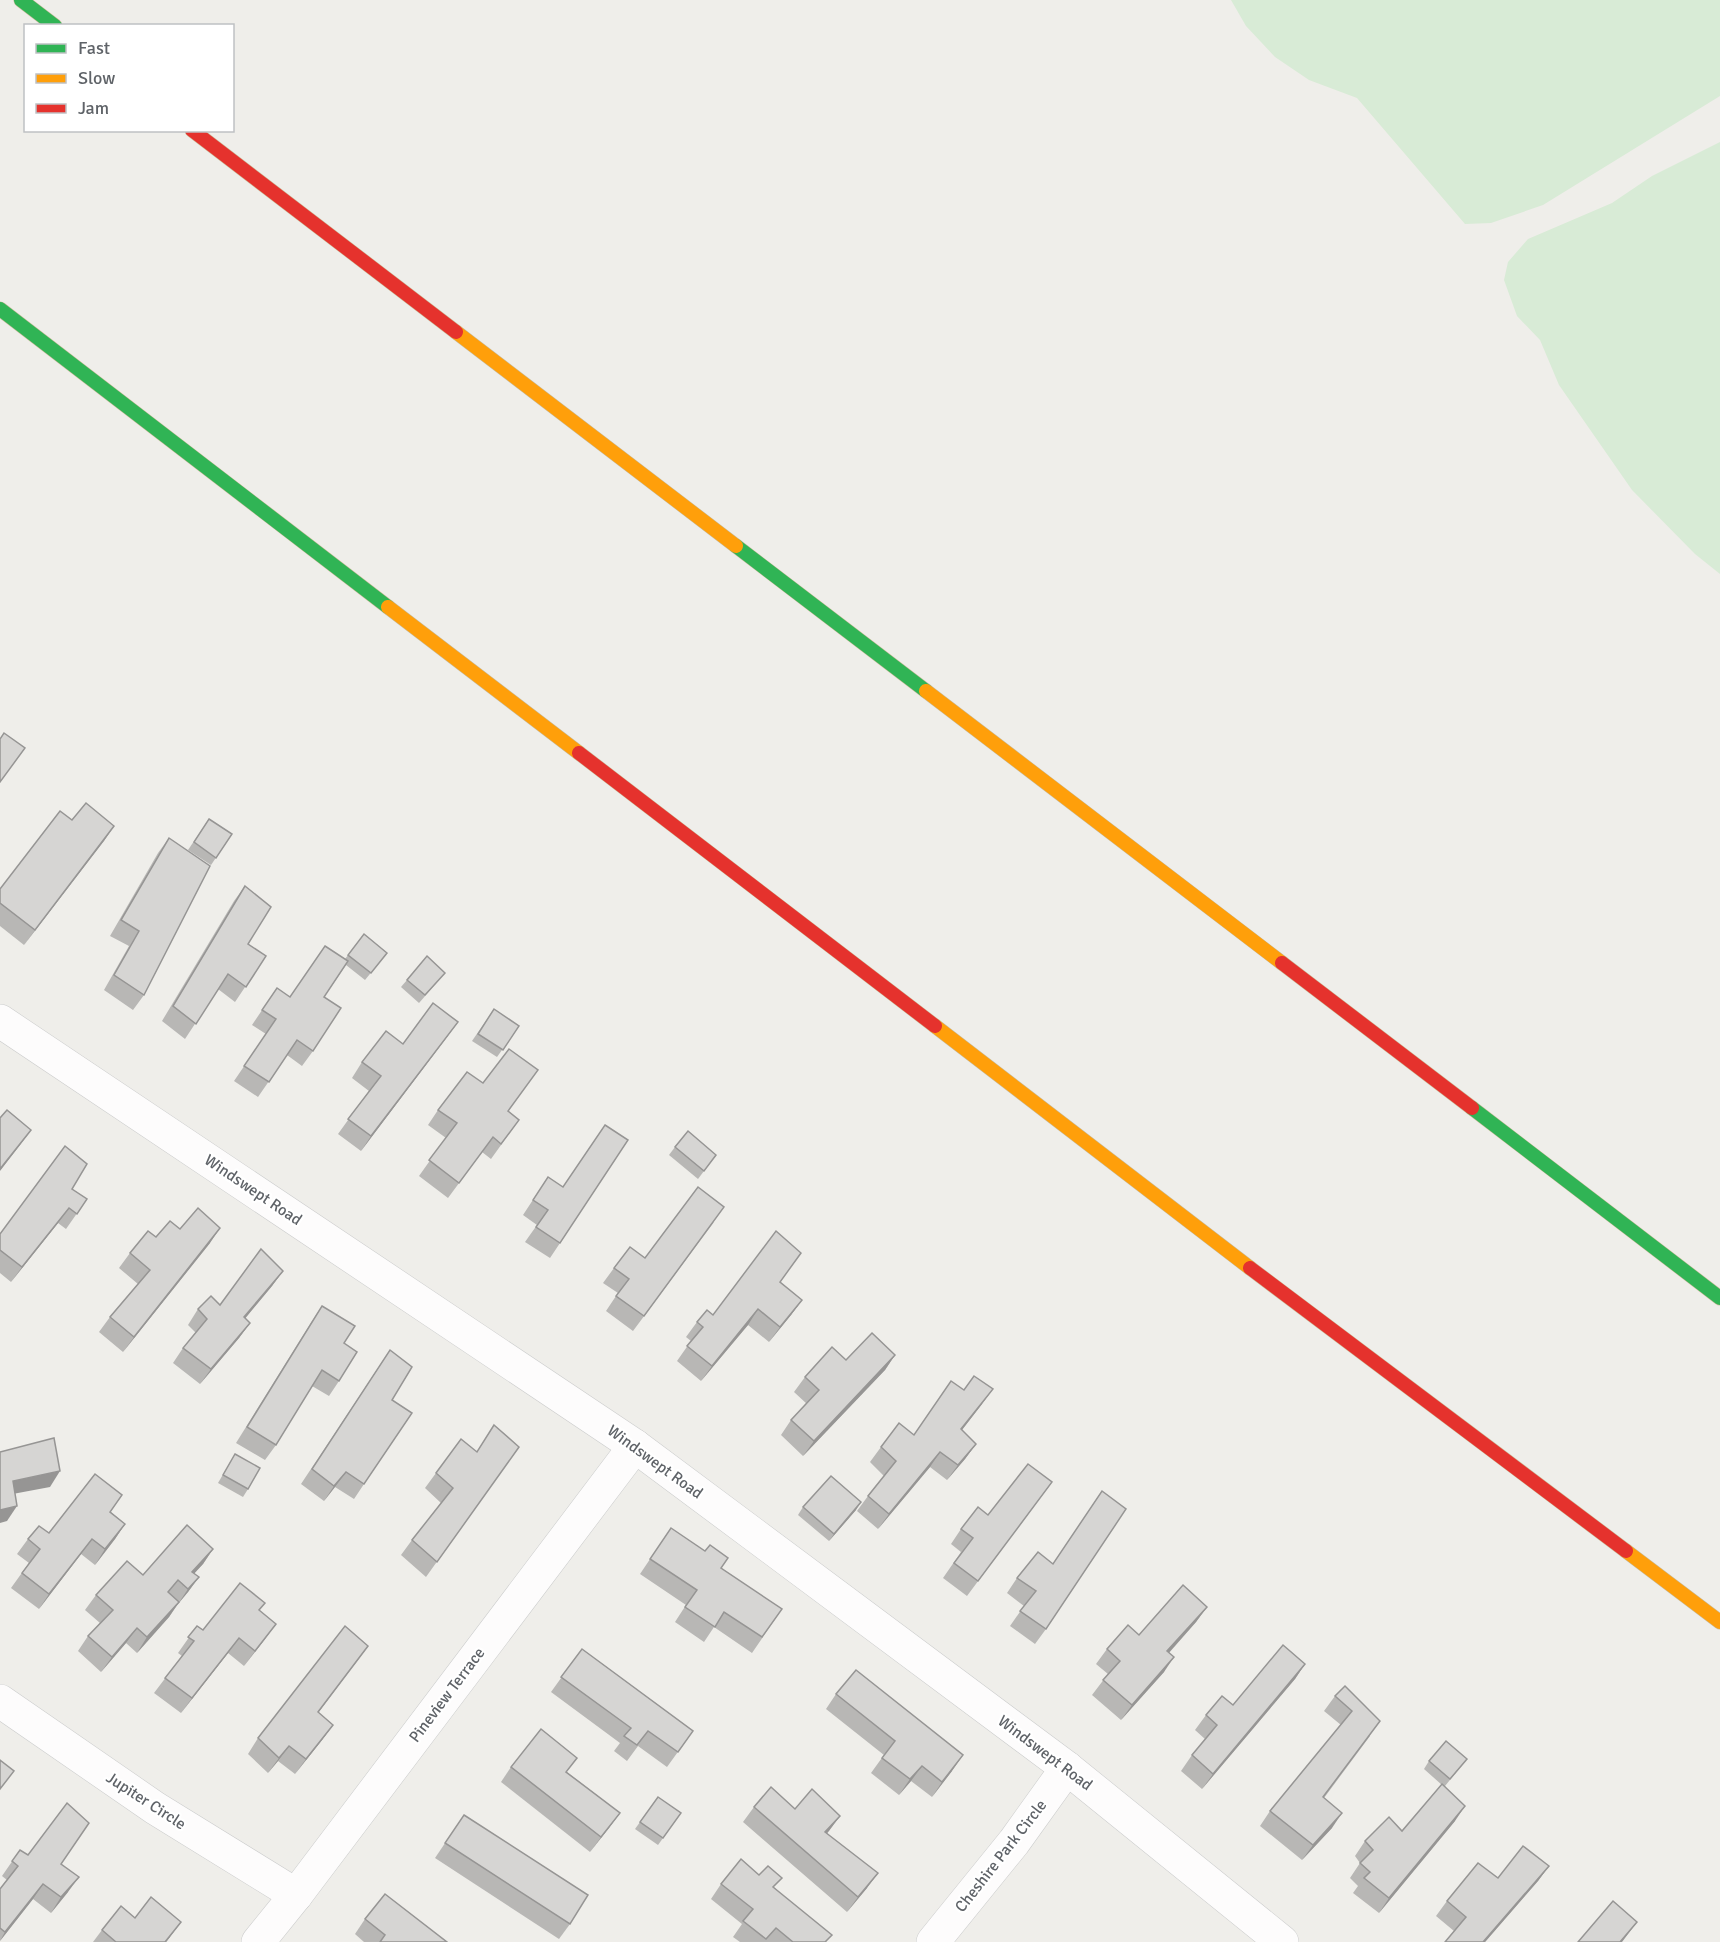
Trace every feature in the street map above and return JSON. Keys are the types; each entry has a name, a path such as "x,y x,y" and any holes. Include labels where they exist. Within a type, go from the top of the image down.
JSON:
{"highway":[{"path":"21,0 52,24"},
{"path":"195,132 1720,1299"},
{"path":"0,309 1372,1361 1720,1622"}],"street":[{"name":"Windswept Road","path":"0,1021 635,1446 1067,1768 1282,1942"},
{"name":"Pineview Terrace","path":"258,1942 296,1895 635,1446"},
{"name":"Jupiter Circle","path":"0,1701 155,1808 296,1895"},
{"name":"Cheshire Park Circle","path":"933,1942 1014,1842 1067,1768"}],"green space":[{"path":"1231,0 1720,0 1720,96 1543,205 1491,223 1465,224 1357,98 1309,80 1275,57 1246,26"},
{"path":"1720,142 1720,574 1695,554 1632,490 1559,385 1540,340 1517,316 1504,280 1508,262 1528,239 1612,203 1652,176"}],"building":[{"path":"4,733 25,748 0,782 0,739"},
{"path":"86,803 114,826 35,930 0,903 0,889 60,811 72,820"},
{"path":"209,819 232,834 216,858 194,842"},
{"path":"169,838 210,866 144,995 114,975 139,931 121,920"},
{"path":"245,886 271,907 248,944 266,956 246,987 228,974 196,1024 173,1006"},
{"path":"364,934 387,953 371,973 348,955"},
{"path":"325,946 348,961 324,997 341,1008 313,1051 297,1040 269,1082 244,1066 276,1019 262,1010 277,988 290,997"},
{"path":"427,956 445,973 425,995 407,980"},
{"path":"433,1003 458,1022 371,1136 348,1119 381,1076 362,1062 386,1031 403,1044"},
{"path":"494,1009 519,1026 503,1050 478,1034"},
{"path":"509,1049 538,1070 508,1111 519,1120 501,1144 493,1137 459,1183 429,1160 457,1123 438,1110 467,1072 483,1083"},
{"path":"7,1110 31,1130 0,1169 0,1118"},
{"path":"605,1125 628,1140 560,1243 536,1227 548,1210 533,1200 548,1177 563,1187"},
{"path":"688,1131 716,1155 704,1171 675,1147"},
{"path":"65,1146 87,1164 72,1189 87,1199 77,1214 69,1208 22,1267 0,1250 0,1234"},
{"path":"698,1187 724,1207 644,1316 616,1296 629,1279 614,1268 630,1247 645,1258"},
{"path":"198,1208 220,1228 134,1337 110,1317 150,1270 130,1253 148,1231 156,1237 170,1221 180,1229"},
{"path":"776,1231 801,1253 780,1282 802,1300 780,1327 758,1309 712,1366 687,1346 703,1327 697,1322 707,1310 713,1315"},
{"path":"261,1249 283,1271 244,1317 250,1323 211,1369 183,1348 207,1319 198,1309 211,1296 220,1305"},
{"path":"322,1306 355,1326 344,1343 357,1352 339,1381 322,1370 276,1445 247,1427"},
{"path":"872,1333 895,1355 814,1441 791,1420 819,1390 805,1377 832,1347 846,1360"},
{"path":"390,1350 412,1367 392,1400 412,1413 364,1484 346,1472 334,1486 312,1469"},
{"path":"974,1376 993,1389 961,1429 976,1444 958,1465 940,1452 889,1514 868,1496 896,1461 881,1447 899,1423 914,1435 951,1381 964,1390"},
{"path":"494,1425 519,1447 437,1562 412,1540 453,1488 436,1473 461,1439 477,1452"},
{"path":"54,1438 60,1471 13,1481 17,1506 0,1510 0,1452"},
{"path":"235,1454 260,1468 248,1489 223,1475"},
{"path":"1028,1464 1052,1482 978,1581 954,1563 973,1538 961,1529 978,1507 988,1515"},
{"path":"95,1474 122,1495 110,1512 125,1524 105,1549 92,1539 49,1594 22,1573 40,1549 28,1539 39,1526 49,1533"},
{"path":"831,1476 861,1502 834,1534 803,1507"},
{"path":"1102,1491 1126,1509 1046,1629 1020,1611 1036,1591 1017,1578 1038,1552 1053,1564"},
{"path":"187,1525 213,1549 192,1572 199,1577 188,1589 178,1580 168,1592 179,1602 147,1637 137,1628 112,1657 88,1636 113,1610 96,1595 127,1561 143,1575"},
{"path":"671,1528 705,1551 710,1545 728,1558 721,1568 782,1609 762,1637 724,1612 715,1627 685,1607 697,1590 650,1559"},
{"path":"240,1583 265,1603 259,1610 276,1624 255,1651 239,1638 192,1698 165,1678 194,1641 188,1637 197,1626 203,1630"},
{"path":"1183,1585 1207,1607 1167,1651 1174,1657 1132,1705 1103,1680 1120,1661 1107,1649 1128,1625 1139,1635"},
{"path":"345,1626 368,1646 318,1712 333,1725 306,1759 289,1746 279,1758 258,1738"},
{"path":"1283,1645 1305,1664 1213,1774 1192,1755 1217,1725 1206,1715 1222,1696 1233,1705"},
{"path":"582,1649 693,1731 678,1752 648,1731 637,1745 624,1736 631,1728 561,1677"},
{"path":"856,1670 963,1755 942,1782 922,1766 910,1779 882,1758 895,1741 836,1694"},
{"path":"1345,1686 1380,1721 1323,1797 1342,1813 1313,1845 1270,1811 1352,1711 1335,1696"},
{"path":"541,1729 577,1758 566,1772 620,1813 601,1837 511,1767"},
{"path":"1446,1741 1467,1759 1450,1779 1429,1761"},
{"path":"0,1760 14,1771 0,1789"},
{"path":"1442,1784 1465,1806 1389,1898 1364,1878 1370,1872 1360,1863 1373,1850 1365,1841 1389,1817 1402,1831"},
{"path":"771,1787 795,1809 812,1789 840,1816 825,1832 878,1873 858,1897 754,1807"},
{"path":"658,1797 681,1813 663,1838 640,1822"},
{"path":"67,1803 89,1823 61,1864 79,1877 61,1897 43,1884 5,1932 0,1928 0,1889 18,1866 12,1861 20,1850 28,1855"},
{"path":"464,1815 588,1895 570,1924 445,1843"},
{"path":"1523,1846 1549,1866 1483,1942 1445,1942 1466,1917 1447,1901 1478,1863 1498,1878"},
{"path":"741,1859 759,1875 768,1866 782,1878 773,1887 832,1935 825,1942 793,1942 776,1928 766,1939 743,1921 753,1909 721,1884"},
{"path":"385,1894 447,1942 380,1942 385,1935 365,1919"},
{"path":"151,1897 181,1922 165,1942 116,1942 102,1930 121,1906 135,1918"},
{"path":"1613,1901 1637,1922 1620,1942 1578,1942"}],"traffic: fast":[{"path":"21,0 52,24"},
{"path":"0,309 388,607"},
{"path":"736,546 926,691"},
{"path":"1472,1108 1720,1298"}],"traffic: slow":[{"path":"456,332 736,546"},
{"path":"388,607 579,753"},
{"path":"926,691 1282,963"},
{"path":"935,1026 1250,1268"},
{"path":"1626,1551 1720,1622"}],"traffic: jam":[{"path":"195,132 456,332"},
{"path":"579,753 935,1026"},
{"path":"1282,963 1472,1108"},
{"path":"1250,1268 1626,1551"}]}
